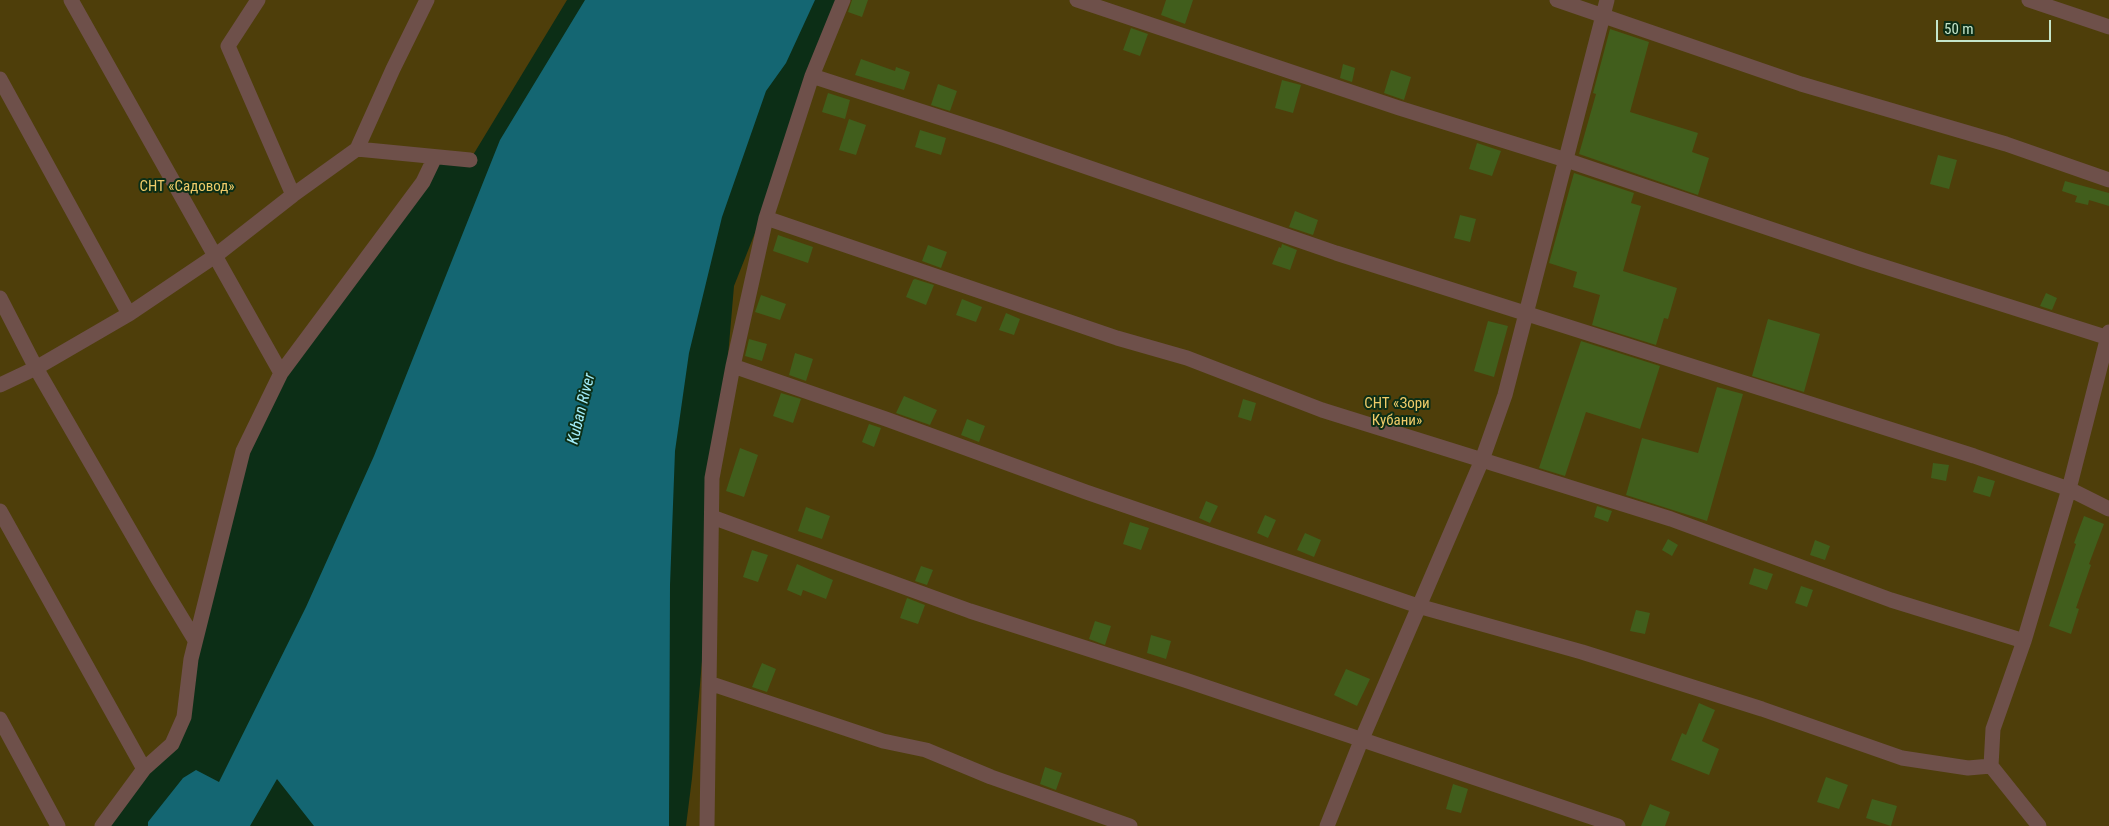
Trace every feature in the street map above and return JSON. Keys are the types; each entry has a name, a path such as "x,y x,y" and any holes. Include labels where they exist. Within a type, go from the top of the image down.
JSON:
{"lane":[{"path":"71,0 281,373"},
{"path":"258,0 228,46 292,195"},
{"path":"0,386 36,368 129,314 215,256 292,195 357,149 427,0"},
{"path":"707,826 712,478 733,366 766,218 812,76 842,0"},
{"path":"1077,0 1399,108 1566,160 1863,260 2109,336 2069,489 2024,641 1993,729 1991,766 2039,826"},
{"path":"1557,0 1605,7 1801,84 2006,144 2109,180"},
{"path":"2029,0 2109,27"},
{"path":"1327,826 1418,606 1482,460 1506,395 1605,7"},
{"path":"812,76 1000,137 1198,207 1526,315 1974,456 2069,489 2109,508"},
{"path":"0,79 129,314"},
{"path":"357,149 470,160"},
{"path":"102,826 144,769 172,744 184,718 191,659 243,451 281,373 423,182 435,157"},
{"path":"766,218 1117,338 1188,358 1322,410 1671,519 1891,600 2024,641"},
{"path":"0,298 36,368 158,580 196,640"},
{"path":"733,366 1086,492 1418,606 1582,652 1762,709 1902,758 1968,768 1991,766"},
{"path":"0,511 144,769"},
{"path":"712,517 970,610 1185,680 1361,741 1618,826"},
{"path":"710,683 883,741 926,750 991,777 1130,826"},
{"path":"0,719 58,826"}],"green space":[{"name":"СНТ «Садовод»","path":"0,0 567,0 470,160 435,157 281,373 243,451 184,717 102,826 0,826"},
{"name":"СНТ «Зори Кубани»","path":"847,0 2109,0 2109,826 686,826 692,778 734,286"}],"water":[{"name":"Kuban River","path":"585,0 815,0 786,63 766,91 722,217 689,353 675,451 670,585 669,826 314,826 277,779 250,826 148,826 148,822 183,778 196,770 219,782 306,607 374,456 500,140"}],"building":[{"path":"852,0 868,0 862,17 848,12"},
{"path":"1166,0 1193,0 1185,24 1161,15"},
{"path":"1131,28 1148,34 1140,56 1123,50"},
{"path":"1610,29 1649,42 1630,112 1698,133 1692,152 1709,158 1698,195 1579,154 1596,94 1593,93"},
{"path":"861,59 895,71 896,67 910,72 904,90 855,75"},
{"path":"1343,64 1355,68 1352,82 1340,78"},
{"path":"1391,70 1411,77 1404,100 1384,93"},
{"path":"1282,80 1301,85 1293,113 1275,108"},
{"path":"938,84 957,91 950,111 931,105"},
{"path":"828,93 850,100 845,119 822,112"},
{"path":"849,119 866,125 856,155 839,150"},
{"path":"920,130 946,138 941,155 915,147"},
{"path":"1477,143 1501,151 1492,176 1469,169"},
{"path":"1938,155 1957,160 1949,189 1930,184"},
{"path":"1574,173 1634,193 1631,203 1641,206 1623,271 1677,288 1668,319 1664,318 1656,345 1592,325 1600,295 1573,287 1577,272 1549,263"},
{"path":"2065,181 2109,193 2109,206 2089,200 2088,205 2075,202 2077,196 2062,191"},
{"path":"1295,211 1318,220 1313,235 1289,227"},
{"path":"1460,215 1476,219 1470,242 1454,238"},
{"path":"778,235 813,247 808,263 773,251"},
{"path":"1282,244 1297,250 1290,270 1272,264"},
{"path":"928,245 947,252 941,268 922,261"},
{"path":"915,279 934,285 926,305 906,297"},
{"path":"2046,293 2057,298 2052,310 2040,306"},
{"path":"761,295 786,304 780,320 755,312"},
{"path":"962,299 982,307 976,322 956,315"},
{"path":"1006,313 1020,319 1014,335 999,330"},
{"path":"1768,319 1820,334 1804,392 1752,376"},
{"path":"1488,321 1508,326 1494,377 1474,371"},
{"path":"749,339 767,344 762,361 745,356"},
{"path":"1581,341 1660,366 1640,429 1586,412 1565,476 1539,468"},
{"path":"795,353 813,359 806,381 789,375"},
{"path":"1717,387 1743,394 1707,521 1626,495 1642,438 1698,453"},
{"path":"781,393 801,399 793,423 773,416"},
{"path":"904,396 937,410 930,425 896,413"},
{"path":"1243,399 1256,403 1251,421 1238,417"},
{"path":"967,419 985,426 979,442 961,435"},
{"path":"869,424 881,428 874,447 862,442"},
{"path":"740,448 758,455 744,497 726,491"},
{"path":"1933,463 1949,465 1946,481 1931,478"},
{"path":"1978,476 1995,481 1990,497 1973,492"},
{"path":"1206,501 1218,506 1210,523 1199,518"},
{"path":"1597,506 1612,511 1608,522 1594,517"},
{"path":"806,507 830,516 822,539 798,531"},
{"path":"1265,515 1276,520 1268,538 1257,533"},
{"path":"2084,516 2104,524 2089,564 2091,565 2076,608 2079,609 2071,634 2049,626"},
{"path":"1130,522 1149,528 1141,550 1123,544"},
{"path":"1305,533 1321,540 1314,557 1297,550"},
{"path":"1668,539 1678,545 1672,556 1662,550"},
{"path":"1815,540 1830,546 1825,560 1810,555"},
{"path":"752,550 768,555 758,582 743,577"},
{"path":"797,564 833,580 826,599 803,590 801,596 787,590"},
{"path":"921,566 933,570 927,585 915,581"},
{"path":"1754,568 1773,574 1767,590 1749,584"},
{"path":"1801,586 1813,590 1807,607 1795,603"},
{"path":"907,598 925,605 918,624 900,618"},
{"path":"1636,610 1650,613 1645,634 1630,631"},
{"path":"1095,621 1111,626 1105,645 1089,639"},
{"path":"1151,635 1171,641 1166,659 1147,653"},
{"path":"762,663 776,669 767,692 752,687"},
{"path":"1346,669 1370,679 1357,706 1334,695"},
{"path":"1699,703 1715,710 1702,741 1719,749 1709,775 1671,760 1682,733 1686,735"},
{"path":"1045,767 1062,773 1056,790 1040,784"},
{"path":"1826,777 1848,785 1839,809 1817,802"},
{"path":"1453,784 1468,789 1461,813 1446,809"},
{"path":"1872,799 1897,806 1891,826 1866,818"},
{"path":"1650,804 1670,812 1665,826 1641,826"}]}
